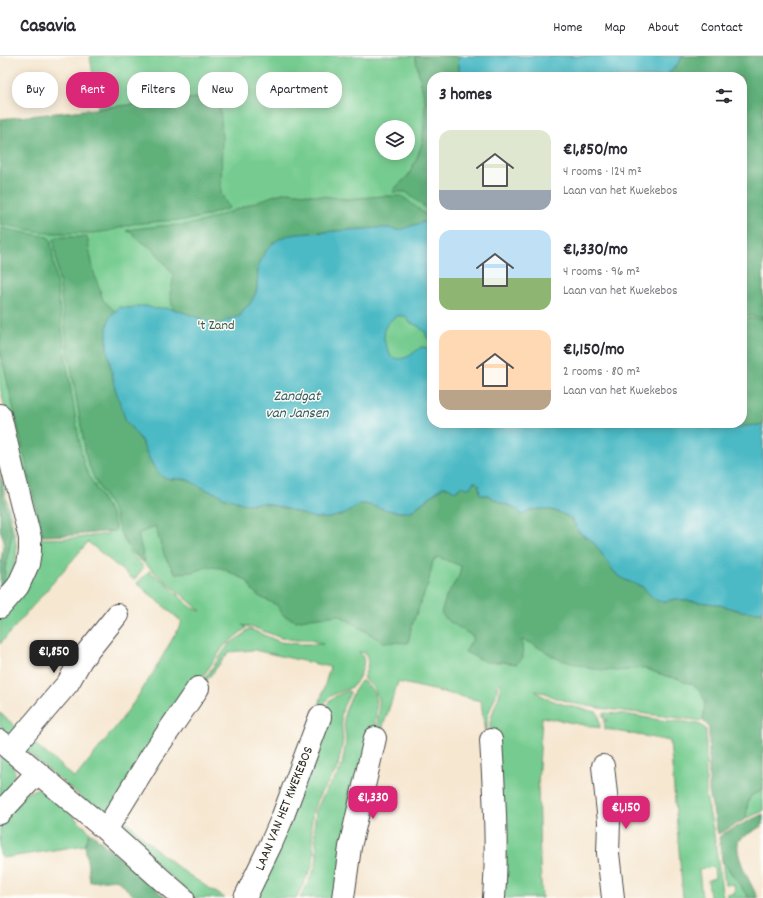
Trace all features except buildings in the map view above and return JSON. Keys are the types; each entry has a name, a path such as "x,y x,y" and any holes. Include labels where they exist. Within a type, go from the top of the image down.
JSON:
{"street":[{"path":"0,415 30,538 30,551 28,564 18,586 0,607"},
{"path":"117,615 80,660 68,683 5,746 106,830 183,898"},
{"path":"106,830 152,755 198,688"},
{"name":"LAAN VAN HET KWEKEBOS","path":"245,898 276,833 320,717"},
{"path":"343,898 350,847 375,738"},
{"path":"491,740 495,814 494,898"},
{"path":"603,766 609,822 608,853 613,898"},
{"path":"0,813 37,773"}],"green space":[{"name":"'t Zand","path":"90,56 763,56 763,811 745,819 711,727 703,720 599,708 576,704 553,697 546,693 535,691 556,702 597,712 599,716 600,728 542,717 538,785 542,898 497,898 490,721 499,696 501,684 498,683 496,695 487,717 487,734 485,734 481,701 398,682 380,735 375,735 379,704 374,690 363,678 367,666 367,656 365,653 359,652 363,657 364,664 355,684 349,689 331,696 317,712 330,667 254,650 229,652 203,685 201,684 229,644 243,635 248,629 280,642 323,644 311,640 281,638 258,629 242,625 246,627 245,629 224,646 107,819 22,748 28,738 75,778 119,723 153,673 182,622 137,583 149,571 167,584 188,604 201,611 128,550 144,567 134,580 88,542 0,644 0,618 22,593 35,539 76,538 108,534 102,529 34,536 0,387 0,121 127,108 190,108 190,101 198,100 198,108 248,108 248,72 198,72 198,98 190,99 190,72 127,72 127,105 119,106 119,72 92,72"},
{"path":"415,56 458,56 460,72 427,72 427,209 406,192 393,192 396,187 408,176 423,141 425,102"},
{"path":"683,56 763,56 763,317 747,315 747,72 669,72"},
{"path":"198,98 198,108 220,108 222,138 221,193 229,208 206,216 187,220 132,224 109,231 92,233 47,233 0,224 0,119 103,108 119,108 119,106 127,105 127,108 190,108 190,99"},
{"path":"287,192 346,199 402,196 427,215 427,220 399,230 377,228 297,234 289,235 277,240 264,253 258,266 257,289 254,298 240,316 224,323 214,323 173,309 170,294 174,275 154,250 135,237 133,233 126,231 161,226 188,225 208,220"},
{"path":"0,228 48,237 51,241 66,360 81,452 85,468 111,514 116,529 114,531 43,536 0,350"},
{"path":"56,237 87,237 94,273 103,300 115,311 110,317 107,327 107,348 115,388 126,421 141,440 155,469 164,477 170,479 188,480 209,491 238,502 253,504 264,503 315,518 330,518 345,514 360,504 395,512 407,512 413,510 444,487 457,491 462,486 467,488 473,482 476,482 479,485 482,495 488,495 501,503 511,506 523,515 534,510 541,509 560,513 571,519 579,532 595,544 614,572 625,580 643,587 662,602 676,599 716,604 741,611 763,612 763,789 751,796 748,802 746,819 718,834 709,792 709,728 703,721 705,701 701,693 693,684 643,668 618,671 592,669 558,659 531,643 522,640 523,658 516,664 486,662 465,652 474,637 447,620 441,613 446,597 459,576 461,566 438,557 433,561 428,584 412,625 408,643 383,642 339,615 296,621 283,615 277,605 260,597 253,591 246,580 221,568 207,567 193,572 175,573 165,557 155,526 138,534 145,562 134,553 125,542 114,512 97,484 87,461 67,343 54,240"},
{"path":"747,318 763,319 763,425 747,426"},
{"path":"0,472 16,542 16,559 14,568 4,585 5,568 12,535 0,486"},
{"path":"0,486 12,535 5,568 4,585 0,589 0,567 4,540 0,530"},
{"path":"361,681 363,681 372,690 376,700 376,717 339,898 300,898 316,865 317,851 314,828 316,811 324,793 336,777 342,765 346,741 344,721 345,712 353,693"},
{"path":"348,691 350,693 343,707 341,716 343,741 338,766 320,794 313,811 311,828 314,851 312,867 296,898 249,898 324,710 334,698"},
{"path":"0,713 20,730 10,737 1,729"},
{"path":"604,713 698,723 706,729 706,796 714,834 723,898 710,898 708,880 715,878 714,867 699,869 702,898 683,898 670,741 605,729 604,721 609,720 604,719"},
{"path":"0,754 12,765 15,775 10,789 0,802"},
{"path":"41,787 90,832 85,845 4,858 0,855 0,821 26,793"},
{"path":"763,814 763,825 740,839 738,844 740,860 758,898 749,898 722,860 719,837 724,833"},
{"path":"121,815 169,860 225,898 195,898 117,830"},
{"path":"90,832 166,898 134,898 134,896 116,879 90,882 85,845"},
{"path":"722,860 749,898 727,898 727,894 735,893 734,884 725,885"}],"water":[{"path":"458,56 683,56 669,72 460,72"},
{"name":"Zandgat van Jansen","path":"427,220 427,338 426,333 418,326 409,322 407,317 397,316 385,327 384,340 391,357 400,359 414,353 421,347 427,348 427,428 747,428 747,426 763,425 763,612 741,611 716,604 676,599 658,601 643,587 625,580 614,572 595,544 579,532 573,521 566,516 554,511 541,509 534,510 524,515 521,514 511,506 501,503 488,495 480,494 479,485 476,482 473,482 470,488 462,486 456,491 448,487 441,488 413,510 407,512 395,512 360,504 345,514 330,518 315,518 264,503 242,503 223,497 188,480 163,477 155,469 141,440 126,421 115,388 107,348 107,327 110,317 119,307 133,308 147,306 155,309 173,309 214,323 223,323 226,320 240,316 244,309 249,305 257,289 258,266 266,251 279,239 297,234 377,228 399,230"}]}
